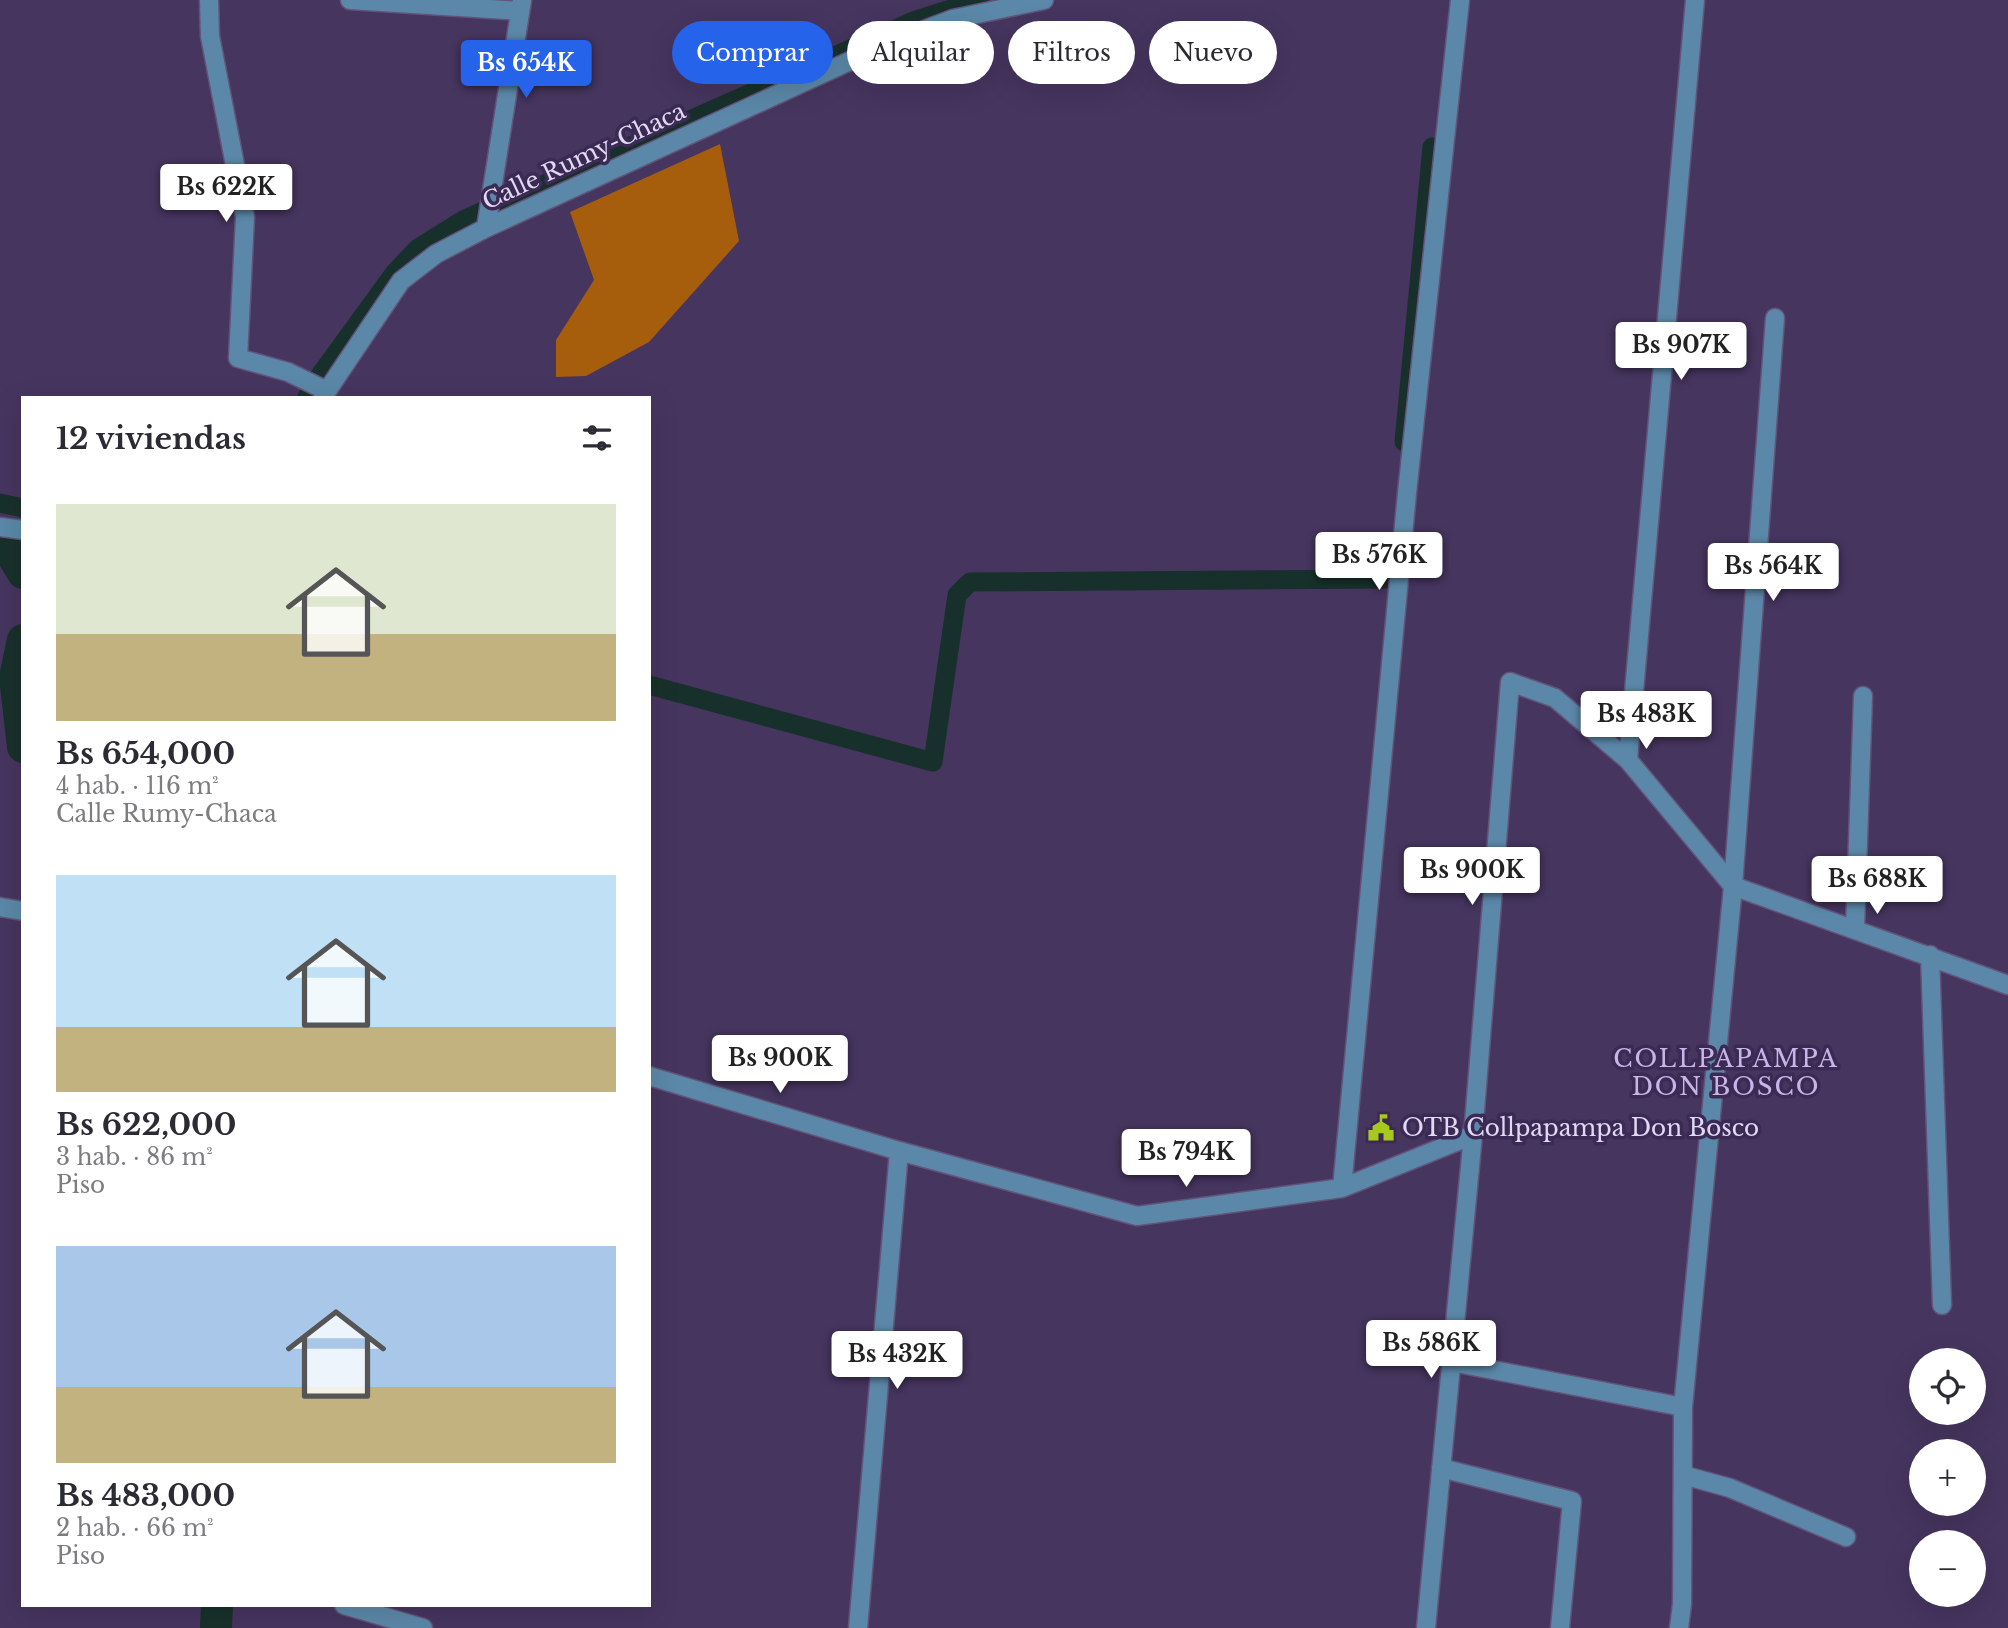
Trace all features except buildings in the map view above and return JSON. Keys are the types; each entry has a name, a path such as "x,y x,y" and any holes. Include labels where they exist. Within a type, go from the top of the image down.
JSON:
{"street":[{"path":"209,0 210,36 246,217 238,358 288,372 320,389"},
{"path":"349,0 521,5 488,222"},
{"name":"Calle Rumy-Chaca","path":"320,389 401,281 436,254 488,222 887,44 953,19 1044,0"},
{"path":"1342,1188 1407,493 1460,0"},
{"path":"1628,760 1696,0"},
{"path":"1679,1628 1682,1604 1683,1407 1733,886 1775,318"},
{"path":"1426,1628 1473,1135 1510,682 1555,698 1628,760 1733,886 2008,985"},
{"path":"1855,928 1863,696"},
{"path":"0,907 21,911"},
{"path":"1930,955 1942,1305"},
{"path":"651,1077 899,1151 1137,1216 1342,1188 1473,1135"},
{"path":"858,1628 899,1151"},
{"path":"1452,1362 1683,1407"},
{"path":"1441,1468 1572,1501 1560,1628"},
{"path":"1683,1475 1730,1488 1846,1537"},
{"path":"351,1607 423,1628"}],"shaded area":[{"path":"720,144 739,241 649,342 586,376 556,377 556,340 594,280 570,212"}],"waterway":[{"path":"308,396 395,272 418,248 463,220 916,20 979,0"},
{"path":"1404,442 1432,147"},
{"path":"0,503 21,508"},
{"path":"0,535 21,570"},
{"path":"651,686 933,762 957,595 970,582 1391,579 1393,555"},
{"path":"21,649 15,677 21,730"},
{"path":"216,1628 217,1607"}],"place":[{"name":"OTB Collpapampa Don Bosco","path":"1381,1128"}],"district":[{"name":"COLLPAPAMPA DON BOSCO","path":"1726,1073"}]}
